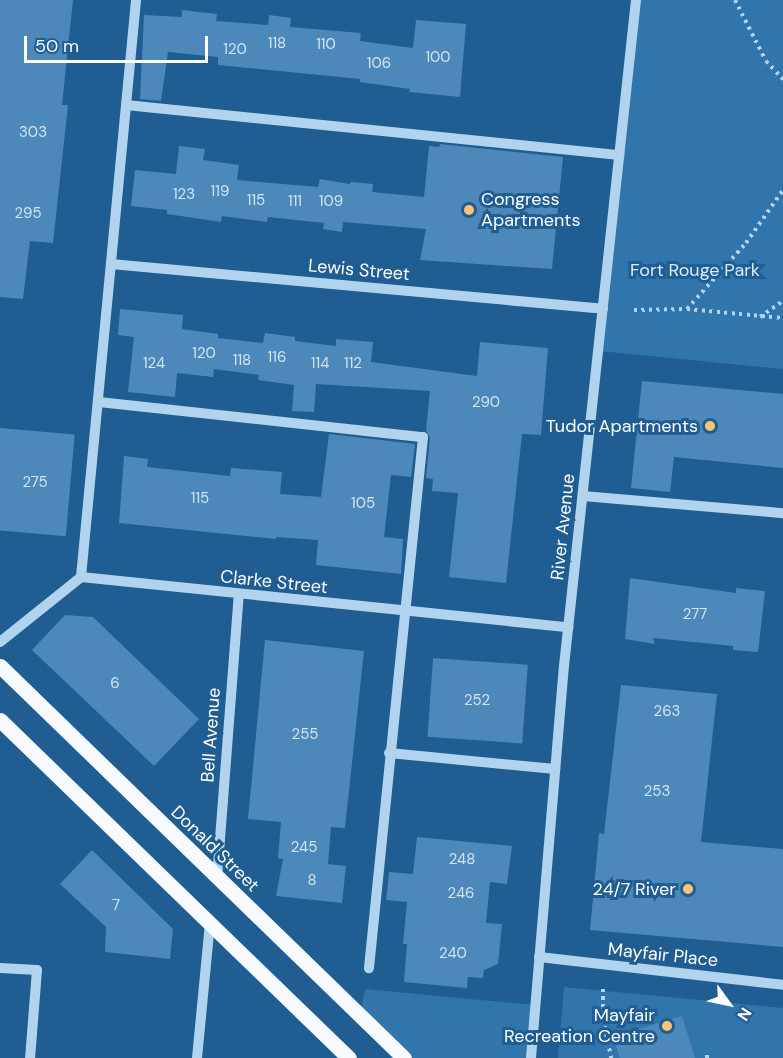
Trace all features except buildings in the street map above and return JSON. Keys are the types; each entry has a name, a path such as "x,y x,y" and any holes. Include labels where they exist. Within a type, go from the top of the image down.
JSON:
{"main road":[{"name":"Donald Street","path":"0,666 404,1058"},
{"path":"0,720 349,1058"}],"street":[{"path":"0,642 81,576 136,0"},
{"name":"River Avenue","path":"531,1058 568,627 636,0"},
{"path":"126,105 619,155"},
{"name":"Lewis Street","path":"111,264 603,309"},
{"path":"99,402 423,437 389,753 369,968"},
{"path":"583,495 783,513"},
{"name":"Clarke Street","path":"81,576 239,595 568,627"},
{"name":"Bell Avenue","path":"217,878 239,595"},
{"path":"389,753 555,769"},
{"path":"197,1058 210,923"},
{"name":"Mayfair Place","path":"539,957 783,985"},
{"path":"0,968 37,970 30,1058"}],"path":[{"path":"735,0 766,61 783,79"},
{"path":"687,309 746,243 783,190"},
{"path":"760,317 783,301"},
{"path":"634,310 687,309 783,318"},
{"path":"603,989 603,1018 611,1058"}],"green space":[{"name":"Fort Rouge Park","path":"636,0 783,0 783,369 599,351"},
{"path":"564,987 783,1008 783,1058 558,1058"},
{"path":"365,989 535,1005 531,1058 404,1058 360,1017"}],"place":[{"name":"Congress Apartments","path":"469,210"},
{"name":"Tudor Apartments","path":"710,426"},
{"name":"24/7 River","path":"688,889"},
{"name":"Mayfair Recreation Centre","path":"667,1026"}]}
